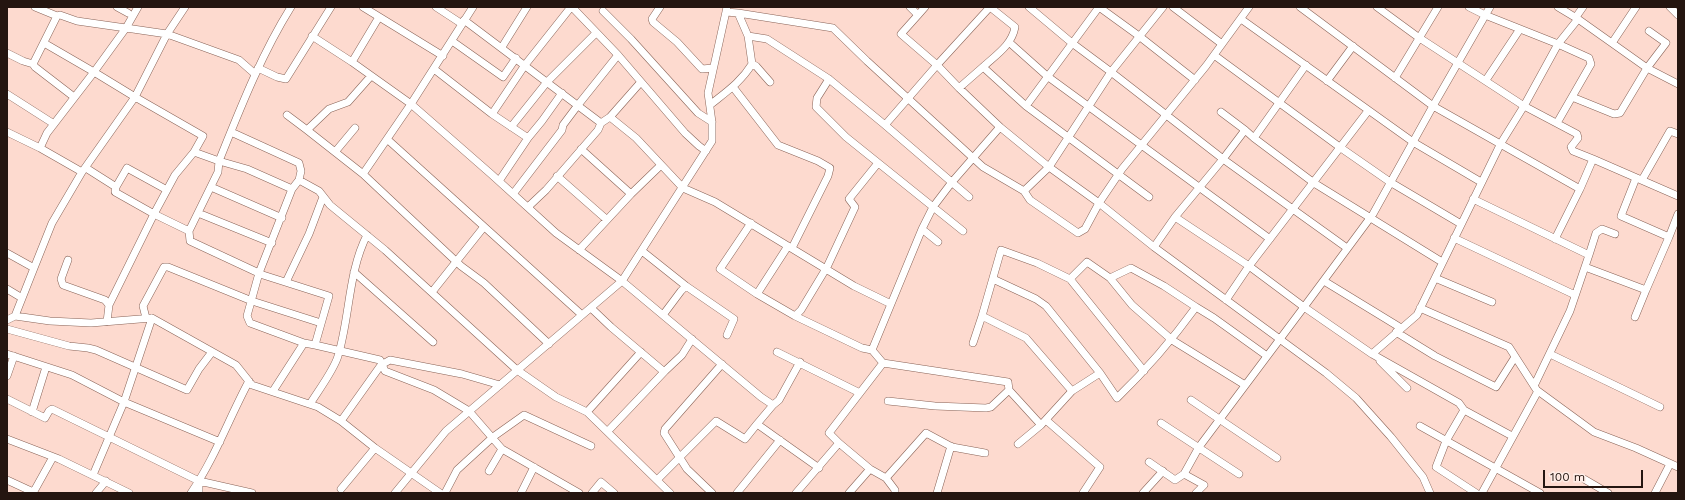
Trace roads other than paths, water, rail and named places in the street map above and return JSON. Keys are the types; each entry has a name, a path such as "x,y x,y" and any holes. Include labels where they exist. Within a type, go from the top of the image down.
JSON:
{"street":[{"path":"35,7 57,16 168,34 239,60 257,71 286,79 331,7"},
{"path":"117,7 128,13"},
{"path":"40,148 47,133 126,28 138,7"},
{"path":"15,316 52,222 84,170 135,97 168,34 185,7"},
{"path":"291,7 280,23 257,71 219,161 218,172 189,232 190,240 259,273 329,296 315,345"},
{"path":"363,7 442,56"},
{"path":"436,7 502,47 601,123"},
{"path":"364,174 452,42 473,7"},
{"path":"502,47 527,7"},
{"path":"492,114 525,65 572,7 618,55 640,83 685,133 706,151"},
{"path":"660,7 652,19 653,22 677,42 702,69 713,68"},
{"path":"910,7 918,15"},
{"path":"925,7 901,34 936,65 1000,127 1049,167 1154,247 1326,373 1356,398 1391,437 1423,477 1430,493"},
{"path":"885,125 936,65 990,7 1015,27 1010,43 959,88"},
{"path":"1029,7 1072,43 1223,159 1347,248"},
{"path":"1026,106 1099,7 1140,36 1195,80"},
{"path":"1024,190 1049,167 1088,105 1111,72 1163,7"},
{"path":"1173,7 1222,44"},
{"path":"1300,7 1433,106 1501,143 1580,189"},
{"path":"1377,7 1418,37 1524,106 1577,134 1578,138 1571,147 1573,151 1678,196"},
{"path":"1395,78 1418,37 1438,7"},
{"path":"1469,7 1589,58 1591,64 1557,123"},
{"path":"1148,462 1175,480 1184,474 1199,447 1324,281 1370,217 1490,7"},
{"path":"1558,7 1577,18 1647,68 1678,84"},
{"path":"1372,354 1417,315 1501,143 1524,106 1558,44 1583,7"},
{"path":"1612,42 1636,7"},
{"path":"1670,7 1678,14"},
{"path":"395,493 446,431 622,281 712,142 712,122 708,93 727,9 738,13 833,28 983,167 1024,190 1030,200 1078,233 1085,229 1098,203 1118,175 1195,80 1247,8"},
{"path":"603,11 698,113 712,122"},
{"path":"710,105 733,87 752,64 748,36 738,13"},
{"path":"32,64 57,16"},
{"path":"352,62 379,17"},
{"path":"1241,18 1413,142 1481,182"},
{"path":"1486,80 1520,29"},
{"path":"1572,97 1614,114 1620,113 1647,68 1666,43 1649,31"},
{"path":"511,127 547,82 596,33"},
{"path":"312,36 352,62 411,104 556,233 622,281 772,405"},
{"path":"748,36 767,39 829,79 969,197"},
{"path":"44,42 202,136 194,152 175,176 154,214 109,305 107,322"},
{"path":"452,42 503,77 516,58"},
{"path":"1010,43 1047,76 1270,239"},
{"path":"1327,81 1353,46"},
{"path":"7,53 32,64 74,97"},
{"path":"513,194 562,130 563,125 578,105 618,55"},
{"path":"1214,55 1390,182 1461,224"},
{"path":"752,64 756,66 770,82"},
{"path":"1254,138 1306,65"},
{"path":"983,67 1026,106 1067,138 1149,197"},
{"path":"434,69 492,114 528,138"},
{"path":"307,130 329,109 348,102 371,76"},
{"path":"829,79 817,98 816,107 846,137 963,231"},
{"path":"528,207 546,190 598,130 601,123 610,117 640,83"},
{"path":"733,87 778,145 818,161 830,168 828,176 790,247 757,294"},
{"path":"499,181 528,138 562,93"},
{"path":"7,94 54,124"},
{"path":"1226,300 1249,266 1368,111"},
{"path":"1221,112 1314,183 1442,262"},
{"path":"287,115 364,174 457,262 484,283 549,344"},
{"path":"610,117 636,138 683,188 715,202 854,286 891,304"},
{"path":"872,350 922,229 933,207 952,182 1000,127"},
{"path":"335,152 355,128"},
{"path":"1154,247 1175,217 1245,130"},
{"path":"1669,237 1621,216 1639,179 1670,131 1678,134"},
{"path":"7,132 116,187"},
{"path":"231,132 299,163 301,171 299,180 292,189 282,218 259,273 247,316 250,323 304,343 380,360 385,371 434,390 470,411 502,449 579,493"},
{"path":"387,140 419,167 483,228 582,316"},
{"path":"580,149 631,194"},
{"path":"194,152 247,169 292,189"},
{"path":"1555,239 1593,159"},
{"path":"795,316 801,310 826,269 855,207 849,199 878,163"},
{"path":"579,250 606,219 661,165"},
{"path":"167,190 127,168 116,187 115,192 189,232"},
{"path":"557,176 606,219"},
{"path":"299,180 319,192 517,370 556,398 586,412 608,431 621,446 670,493"},
{"path":"211,187 282,218"},
{"path":"286,282 309,234 323,197"},
{"path":"1473,199 1589,255"},
{"path":"198,213 272,243"},
{"path":"1635,318 1678,214"},
{"path":"1175,217 1249,266 1304,307 1372,354 1459,403 1464,410 1512,436"},
{"path":"751,223 720,269 757,294 795,316 862,348 872,350 883,363 1008,382 1009,390 1044,422 1100,467 1083,493"},
{"path":"432,292 483,228"},
{"path":"922,229 938,242"},
{"path":"1482,493 1536,388 1570,310 1596,233 1602,229 1615,234"},
{"path":"310,404 338,358 354,272 362,244 367,235"},
{"path":"1454,238 1575,295"},
{"path":"973,343 1001,250 1037,263 1070,279 1144,371"},
{"path":"642,251 686,286 734,318 727,335"},
{"path":"7,253 34,268"},
{"path":"68,260 61,279 63,285 106,300 109,305"},
{"path":"1070,279 1087,262 1110,278 1132,305 1172,340 1245,385"},
{"path":"93,475 124,402 135,367 149,318 144,306 164,266 252,301 321,323"},
{"path":"1585,267 1646,290"},
{"path":"1110,278 1131,268 1164,286 1214,318 1267,356"},
{"path":"354,272 433,342"},
{"path":"1434,278 1492,302"},
{"path":"993,279 1036,299 1046,306 1100,373 1117,398 1172,340 1196,307"},
{"path":"1324,281 1399,330 1435,356 1496,387 1515,357"},
{"path":"663,315 680,291 686,286"},
{"path":"7,289 22,298"},
{"path":"591,308 665,371"},
{"path":"1420,308 1509,347 1536,388 1594,432 1636,448 1678,467"},
{"path":"7,320 15,316 91,323 149,318 236,365 252,385 318,407 341,421 374,448 440,493"},
{"path":"982,316 1026,338 1072,391"},
{"path":"7,329 69,346 96,350 187,390 199,369 212,352"},
{"path":"608,431 682,355 692,339"},
{"path":"273,391 304,343"},
{"path":"586,412 641,352"},
{"path":"777,352 800,362 860,393"},
{"path":"1372,354 1407,388"},
{"path":"1550,354 1660,407"},
{"path":"7,376 10,355 72,376 124,402 220,442"},
{"path":"341,421 382,365 390,360 462,374 500,385"},
{"path":"657,480 716,421 745,439 772,405 779,400 800,362"},
{"path":"883,363 829,433 870,469 886,478 895,490 895,493"},
{"path":"712,493 687,469 664,433 665,429 722,364"},
{"path":"32,412 46,367"},
{"path":"1018,444 1044,422 1072,391 1100,373"},
{"path":"191,493 220,442 235,406 249,381"},
{"path":"888,401 935,406 986,408 991,407 1009,390"},
{"path":"7,399 45,418 52,409 108,438 199,481 236,492 252,493"},
{"path":"1191,400 1277,458"},
{"path":"1464,410 1446,441 1436,468 1476,493"},
{"path":"445,493 457,470 492,438 524,415 591,446"},
{"path":"1161,423 1239,474"},
{"path":"757,424 819,468"},
{"path":"1420,426 1494,469 1540,493"},
{"path":"886,478 926,433 951,446 984,453"},
{"path":"7,439 53,457 129,493"},
{"path":"737,493 780,440"},
{"path":"796,493 839,443"},
{"path":"937,493 951,446"},
{"path":"341,489 374,448"},
{"path":"489,471 502,449"},
{"path":"7,480 33,493 53,457"},
{"path":"1655,493 1670,464"},
{"path":"521,493 534,467"},
{"path":"849,493 870,469"},
{"path":"1143,493 1163,471"},
{"path":"1184,474 1204,485 1196,493"},
{"path":"1584,478 1608,493"},
{"path":"96,493 106,481"},
{"path":"199,481 199,493"},
{"path":"592,493 601,482 614,493"}]}
